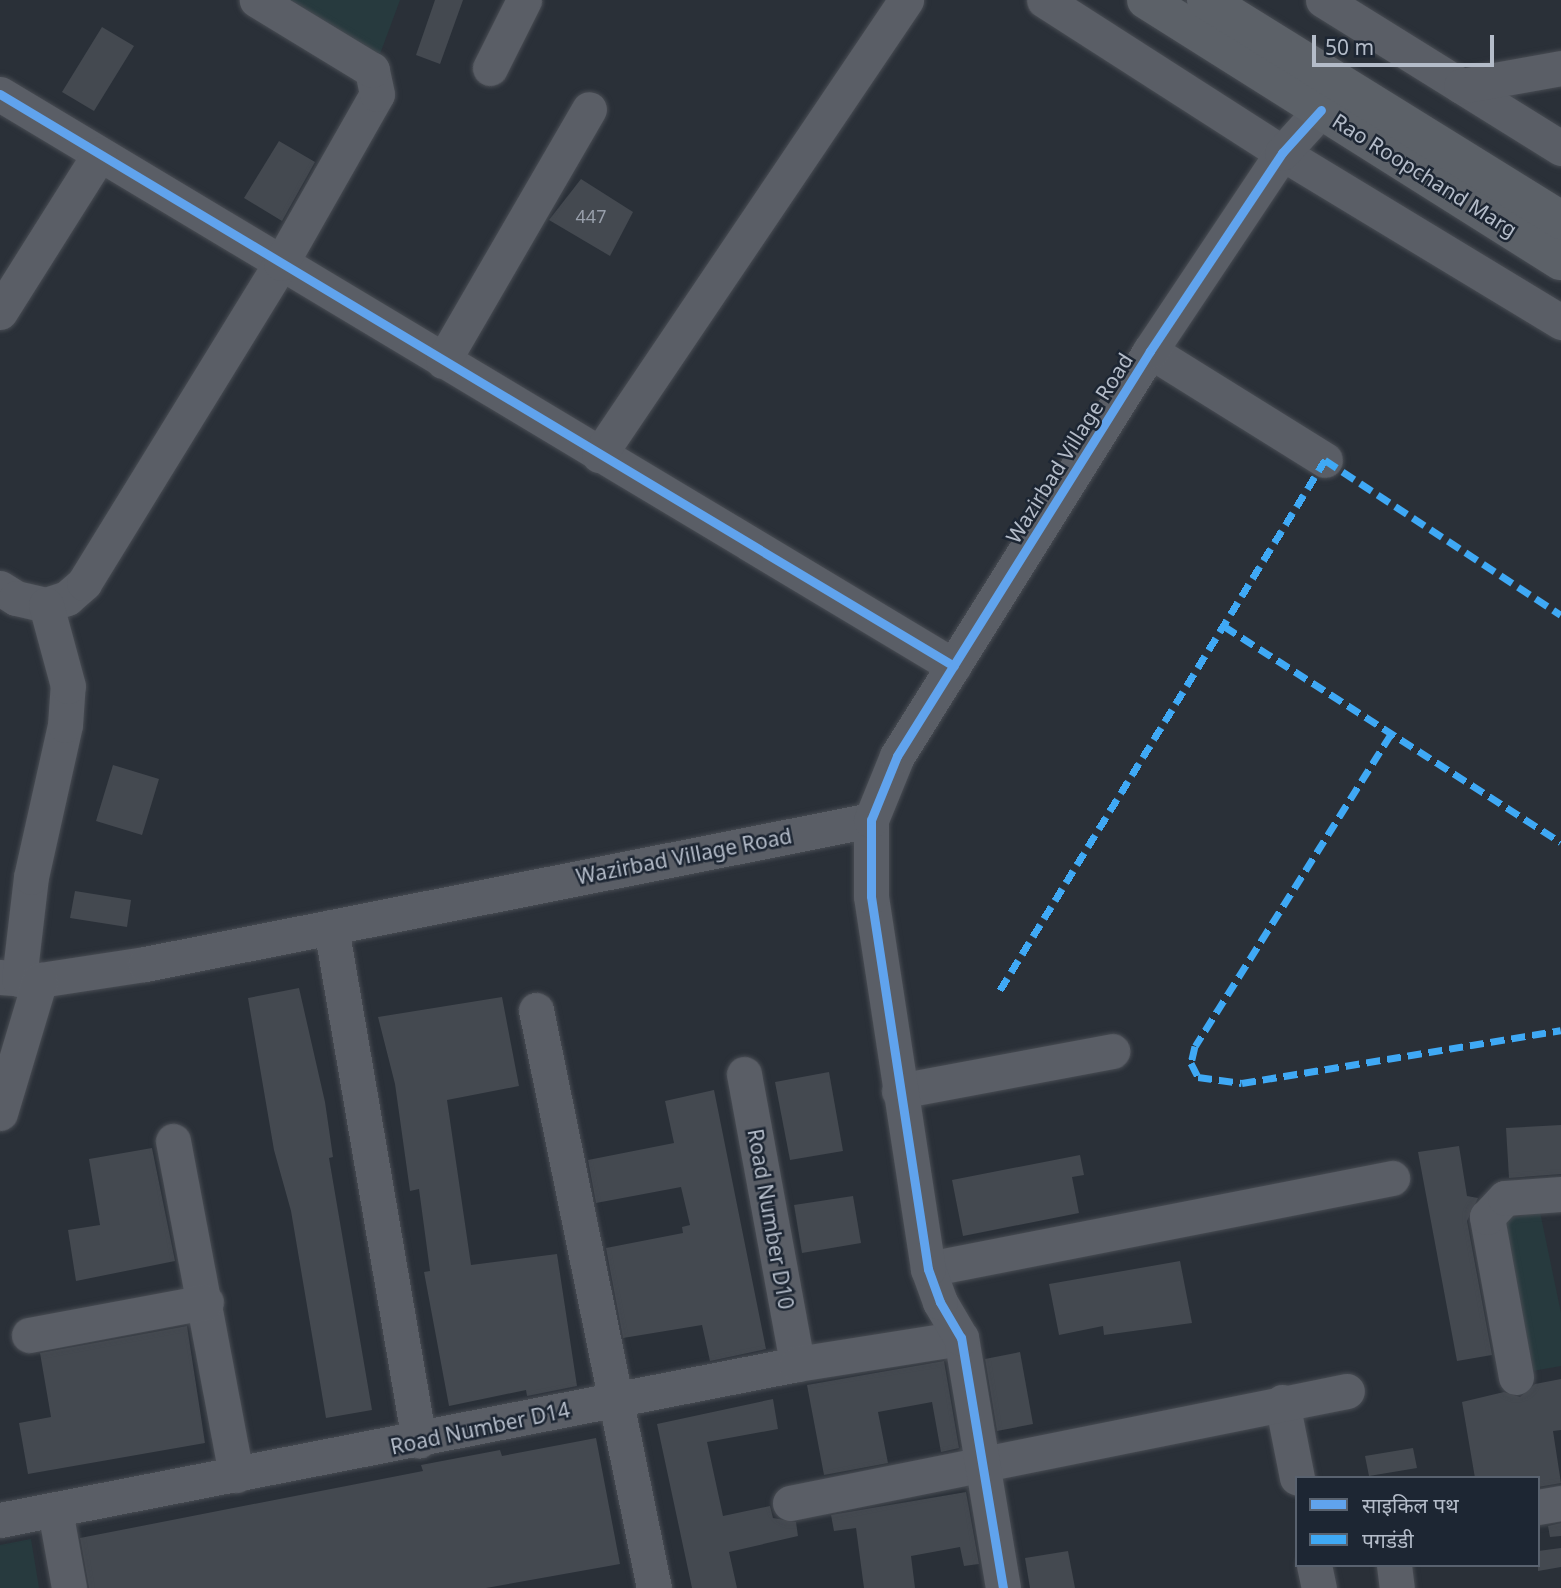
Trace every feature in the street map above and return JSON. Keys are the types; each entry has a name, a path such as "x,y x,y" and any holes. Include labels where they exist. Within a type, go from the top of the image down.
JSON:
{"main road":[{"name":"Rao Roopchand Marg","path":"1146,0 1561,261"},
{"name":"Rao Roopchand Marg","path":"1206,0 1561,220"}],"street":[{"path":"0,588 16,598 46,605 67,598 84,583 289,250 372,104 377,83 372,69 257,0"},
{"path":"490,68 524,0"},
{"path":"599,454 906,0"},
{"path":"1044,0 1282,153 1561,322"},
{"path":"1323,0 1561,148"},
{"path":"1461,86 1561,68"},
{"path":"0,94 99,155 289,250 443,361 954,666"},
{"path":"443,361 589,109"},
{"name":"Wazirbad Village Road","path":"20,979 331,927 871,820 897,756 1150,351 1282,153 1321,110"},
{"path":"0,312 99,155"},
{"path":"1150,351 1325,460"},
{"path":"0,1113 20,979 31,877 65,725 68,686 46,605"},
{"path":"871,820 871,897 928,1269 940,1302 961,1338 1003,1588"},
{"path":"331,927 419,1441"},
{"path":"536,1010 654,1588"},
{"path":"899,1091 1112,1051"},
{"name":"Road Number D10","path":"744,1074 797,1364"},
{"path":"173,1141 206,1302 236,1475"},
{"path":"928,1269 1392,1178"},
{"path":"1516,1377 1487,1217 1505,1198 1561,1194"},
{"path":"29,1335 206,1302"},
{"name":"Road Number D14","path":"0,1520 419,1441 797,1364 961,1338"},
{"path":"790,1503 1346,1391"},
{"path":"1282,1402 1297,1476"},
{"path":"1540,1507 1561,1503"},
{"path":"55,1510 69,1588"},
{"path":"1314,1567 1319,1588"},
{"path":"1394,1567 1397,1588"}],"green space":[{"path":"275,0 400,0 377,62"},
{"path":"1540,1212 1561,1313 1561,1366 1527,1372 1499,1220"},
{"path":"31,1539 39,1588 0,1588 0,1545"}],"building":[{"path":"435,0 463,0 440,64 416,55"},
{"path":"102,27 134,46 94,111 62,92"},
{"path":"279,141 315,162 282,221 244,198"},
{"path":"581,179 633,212 610,256 549,220"},
{"path":"113,765 159,779 142,835 96,821"},
{"path":"75,891 131,900 127,927 70,918"},
{"path":"299,988 325,1102 333,1157 329,1158 372,1410 326,1418 291,1211 274,1150 248,998"},
{"path":"502,997 519,1086 447,1100 471,1265 557,1254 577,1386 527,1396 526,1390 449,1406 424,1272 430,1271 419,1189 410,1191 395,1084 378,1017"},
{"path":"829,1072 843,1151 790,1160 775,1082"},
{"path":"714,1090 766,1349 710,1361 702,1325 623,1338 606,1248 683,1233 682,1227 690,1225 681,1187 596,1203 588,1160 674,1143 665,1101"},
{"path":"1561,1125 1561,1174 1509,1178 1506,1128"},
{"path":"1459,1146 1467,1196 1478,1198 1467,1221 1492,1355 1457,1361 1418,1152"},
{"path":"152,1148 175,1261 76,1281 68,1230 100,1225 89,1159"},
{"path":"1080,1155 1084,1175 1072,1177 1079,1213 963,1236 952,1180"},
{"path":"853,1196 861,1243 802,1253 794,1205"},
{"path":"1180,1261 1192,1323 1104,1335 1103,1326 1059,1335 1049,1284"},
{"path":"187,1326 205,1443 28,1474 19,1423 51,1417 40,1353"},
{"path":"1020,1352 1033,1424 997,1431 985,1359"},
{"path":"944,1361 959,1448 941,1452 932,1402 878,1412 888,1463 824,1475 807,1385"},
{"path":"1561,1379 1561,1430 1553,1431 1561,1483 1540,1487 1540,1476 1475,1476 1462,1402 1504,1392 1520,1397 1535,1384"},
{"path":"773,1399 778,1429 707,1442 723,1516 770,1506 773,1518 796,1522 798,1536 729,1552 737,1588 692,1588 657,1424"},
{"path":"596,1438 620,1564 486,1588 89,1588 80,1538 423,1471 421,1465 500,1450 502,1456"},
{"path":"1413,1448 1417,1468 1369,1476 1365,1456"},
{"path":"966,1492 979,1564 964,1566 960,1547 911,1556 915,1588 864,1588 856,1528 834,1531 831,1515"},
{"path":"1561,1523 1561,1536 1550,1537 1548,1526"},
{"path":"1561,1548 1561,1567 1538,1571 1540,1551"},
{"path":"1068,1551 1075,1588 1030,1588 1025,1558"}],"marked path":[{"path":"1000,990 1325,460 1561,615"},
{"path":"1224,626 1561,842"},
{"path":"1391,734 1195,1046 1191,1063 1198,1077 1242,1083 1561,1030"}],"cycle path":[{"path":"0,94 954,666"},
{"path":"1003,1588 961,1338 940,1302 928,1269 871,896 871,820 897,756 1150,351 1282,153 1321,110"}]}
